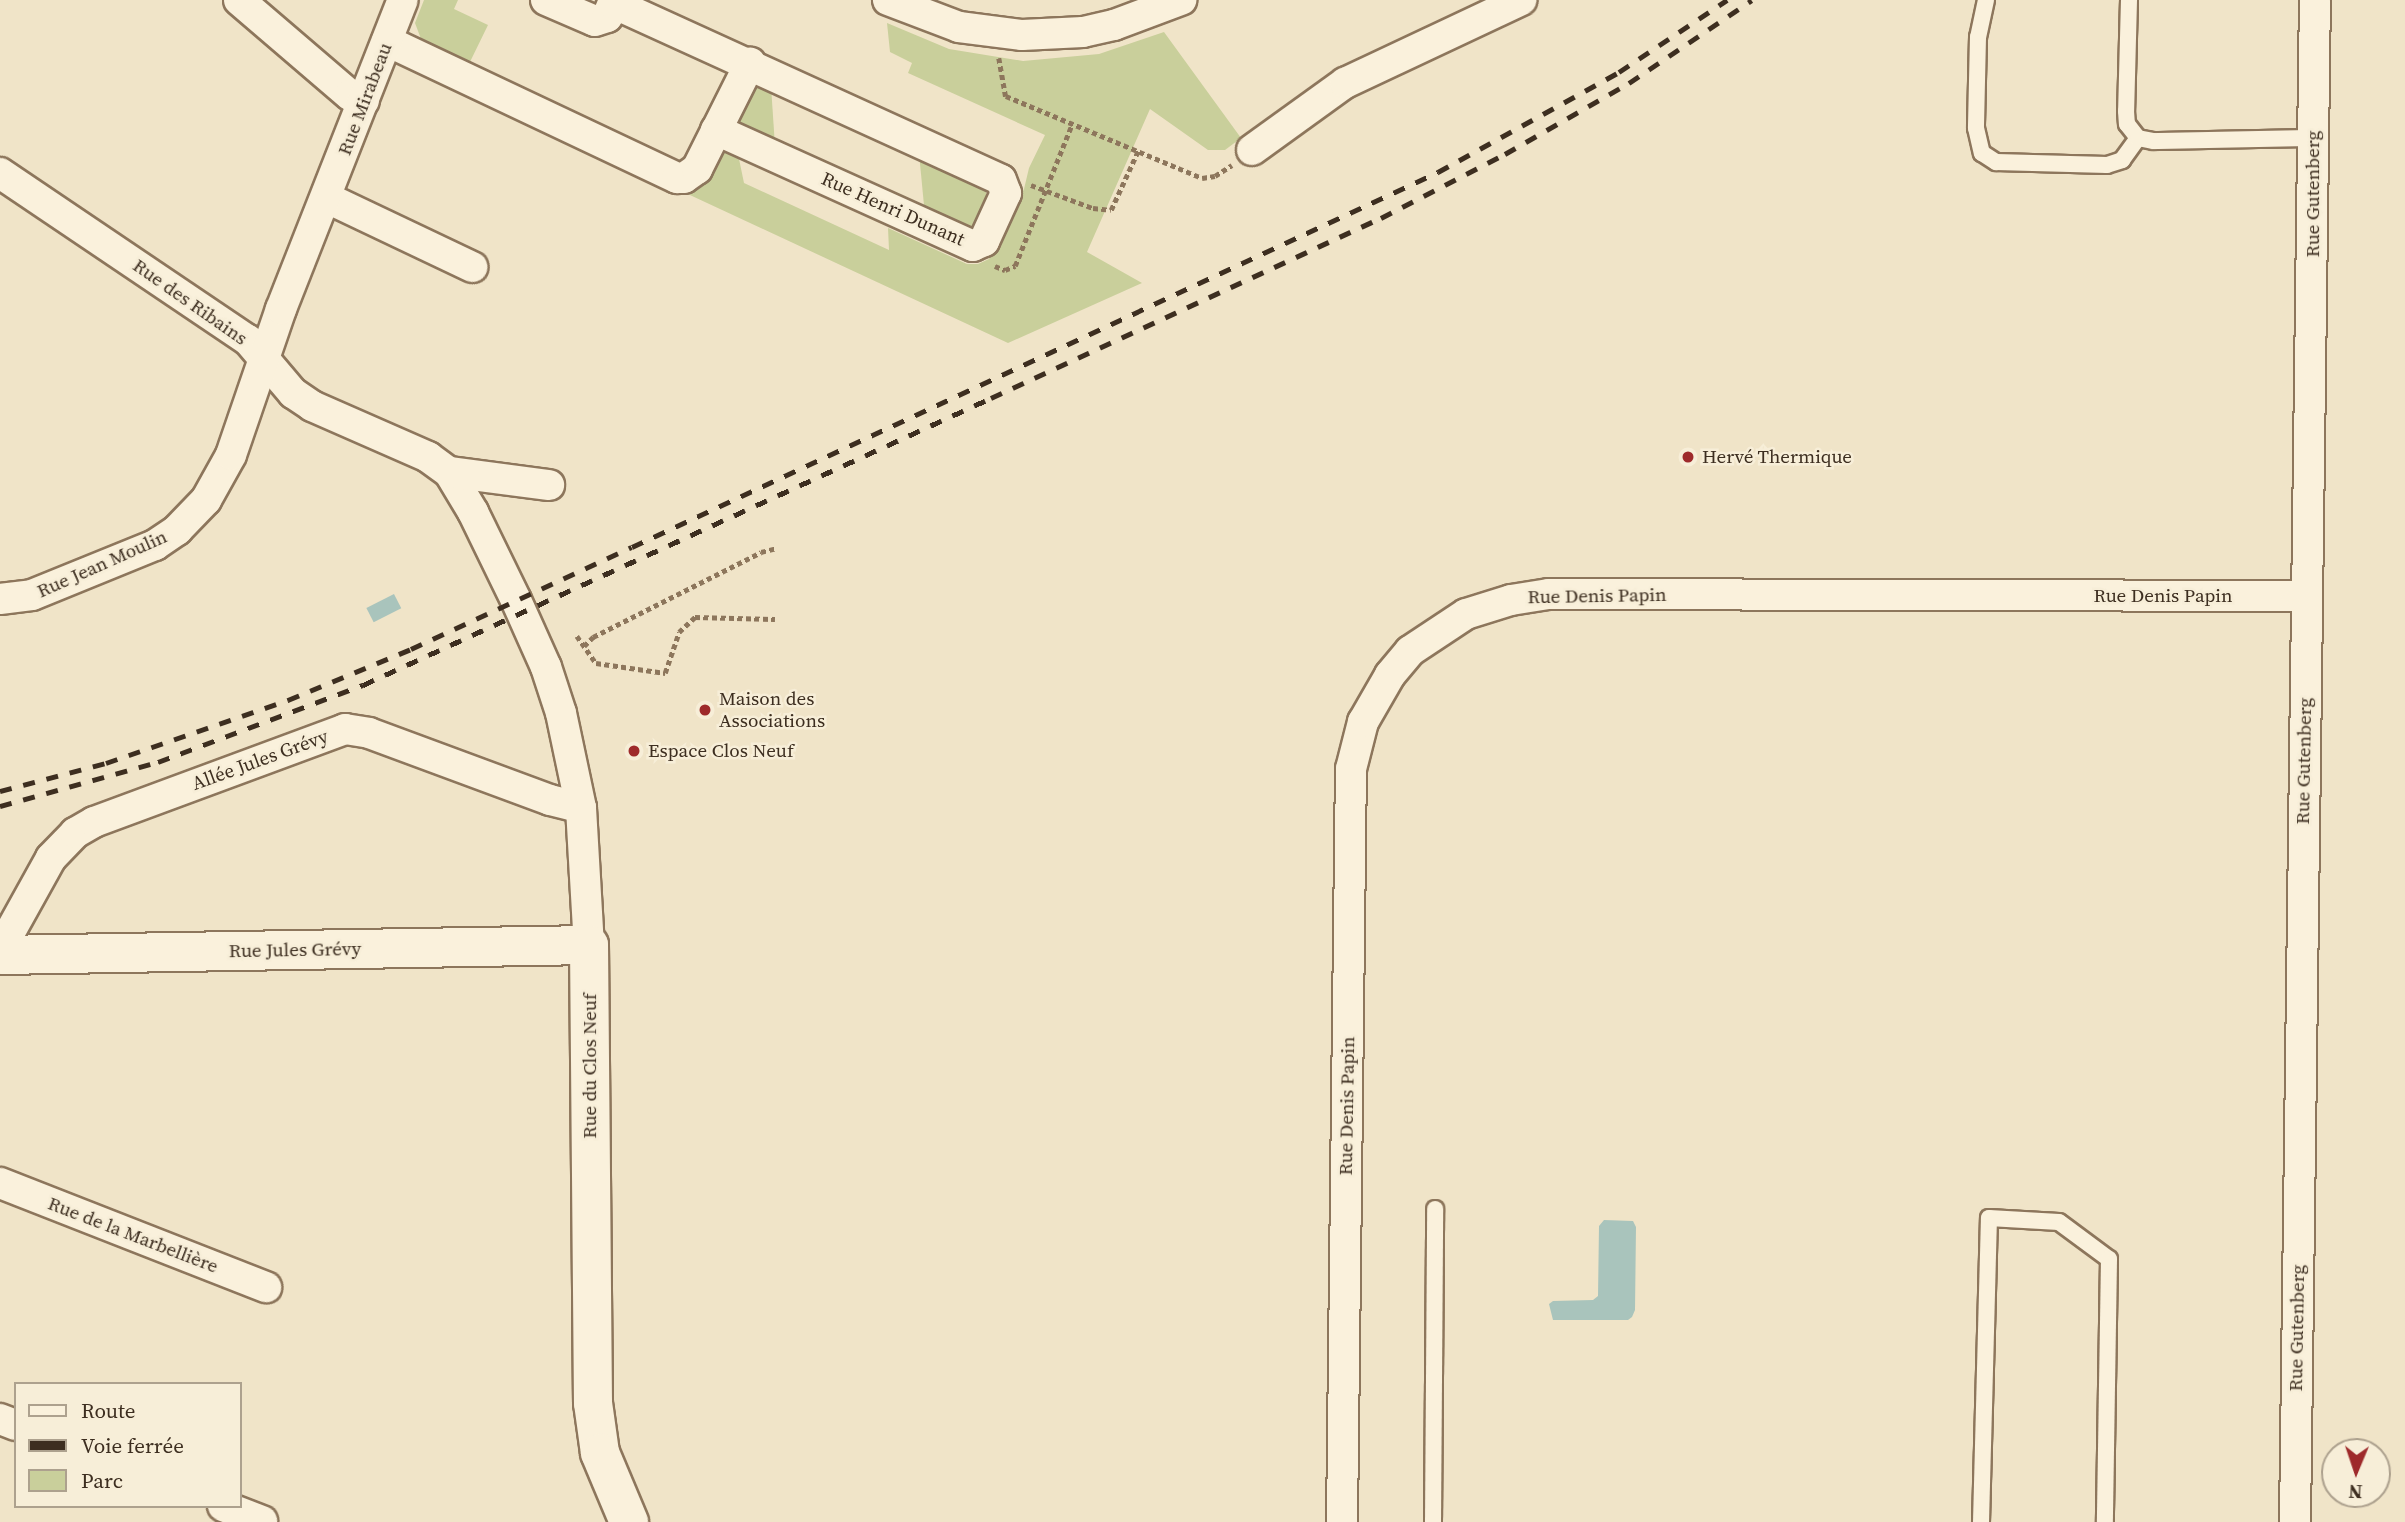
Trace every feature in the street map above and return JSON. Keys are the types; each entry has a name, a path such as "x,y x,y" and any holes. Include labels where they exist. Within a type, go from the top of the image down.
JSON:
{"street":[{"path":"239,0 350,95 364,101"},
{"name":"Rue Mirabeau","path":"265,359 281,309 403,0"},
{"path":"546,0 595,22 607,17 614,1 1002,180 1006,186"},
{"path":"895,1 959,27 995,34 1083,32 1147,15 1181,0"},
{"name":"Rue Gutenberg","path":"2295,1522 2315,0"},
{"path":"1252,150 1345,83 1504,4"},
{"path":"387,41 677,178 684,178 697,169 750,63"},
{"name":"Rue Henri Dunant","path":"716,130 973,246 984,242 1006,193 1006,186"},
{"name":"Rue des Ribains","path":"0,173 194,301 248,340 293,393 312,406 428,457 449,472 473,512 522,613"},
{"path":"327,198 472,267"},
{"name":"Rue Jean Moulin","path":"0,599 32,595 155,545 177,530 206,500 231,455 265,359"},
{"name":"Rue des Ribains","path":"449,472 550,485"},
{"name":"Rue Denis Papin","path":"1342,1522 1351,769 1363,722 1390,675 1410,651 1465,614 1511,600 1549,594 2306,596"},
{"name":"Rue du Clos Neuf","path":"522,613 561,713 581,808 589,945 593,1403 600,1453 629,1522"},
{"name":"Allée Jules Grévy","path":"0,953 51,858 75,833 94,822 345,729 369,733 550,800 581,808"},
{"name":"Rue Jules Grévy","path":"0,953 589,945"},
{"name":"Rue de la Marbellière","path":"0,1183 266,1287"},
{"path":"228,1508 261,1521"}],"lane":[{"path":"1986,0 1978,37 1976,128 1982,153 1996,162 2107,165 2122,159 2138,138"},
{"path":"2129,0 2126,111 2127,124 2138,138 2154,141 2313,138"},
{"path":"1433,1522 1435,1209"},
{"path":"1981,1522 1989,1218 2059,1222 2109,1259 2105,1522"}],"path":[{"path":"995,34 1006,96 1202,178 1215,176 1252,150"},
{"path":"1006,186 1032,185 1093,208 1111,210 1138,151"},
{"path":"583,646 593,637 641,612 761,552 776,548"},
{"path":"577,636 596,663 665,673 679,632 695,617 775,619"}],"green space":[{"path":"424,0 458,0 454,9 488,25 468,66 421,39 415,23"},
{"path":"887,23 949,49 1023,61 1099,54 1164,32 1241,138 1225,150 1208,150 1150,109 1087,252 1142,283 1008,343 677,189 719,154 729,151 738,154 744,183 889,250 888,228 967,264 978,264 989,259 1024,189 1029,168 1045,135 908,73 912,63 890,52"},
{"path":"750,84 771,86 775,146 741,128 735,120"},
{"path":"919,153 986,188 986,203 972,228 965,231 925,216"}],"water":[{"path":"394,594 401,608 374,622 366,608"},
{"path":"1604,1220 1633,1221 1636,1227 1635,1310 1632,1317 1628,1320 1553,1320 1549,1304 1553,1301 1593,1300 1598,1296 1599,1226"}],"railway":[{"path":"0,791 106,763 288,700 411,649 1438,172 1619,72 1727,0"},
{"path":"0,806 158,762 363,685 991,398 1381,218 1505,154 1629,83 1752,0"}],"place":[{"name":"Hervé Thermique","path":"1688,457"},
{"name":"Maison des Associations","path":"705,710"},
{"name":"Espace Clos Neuf","path":"634,751"}]}
